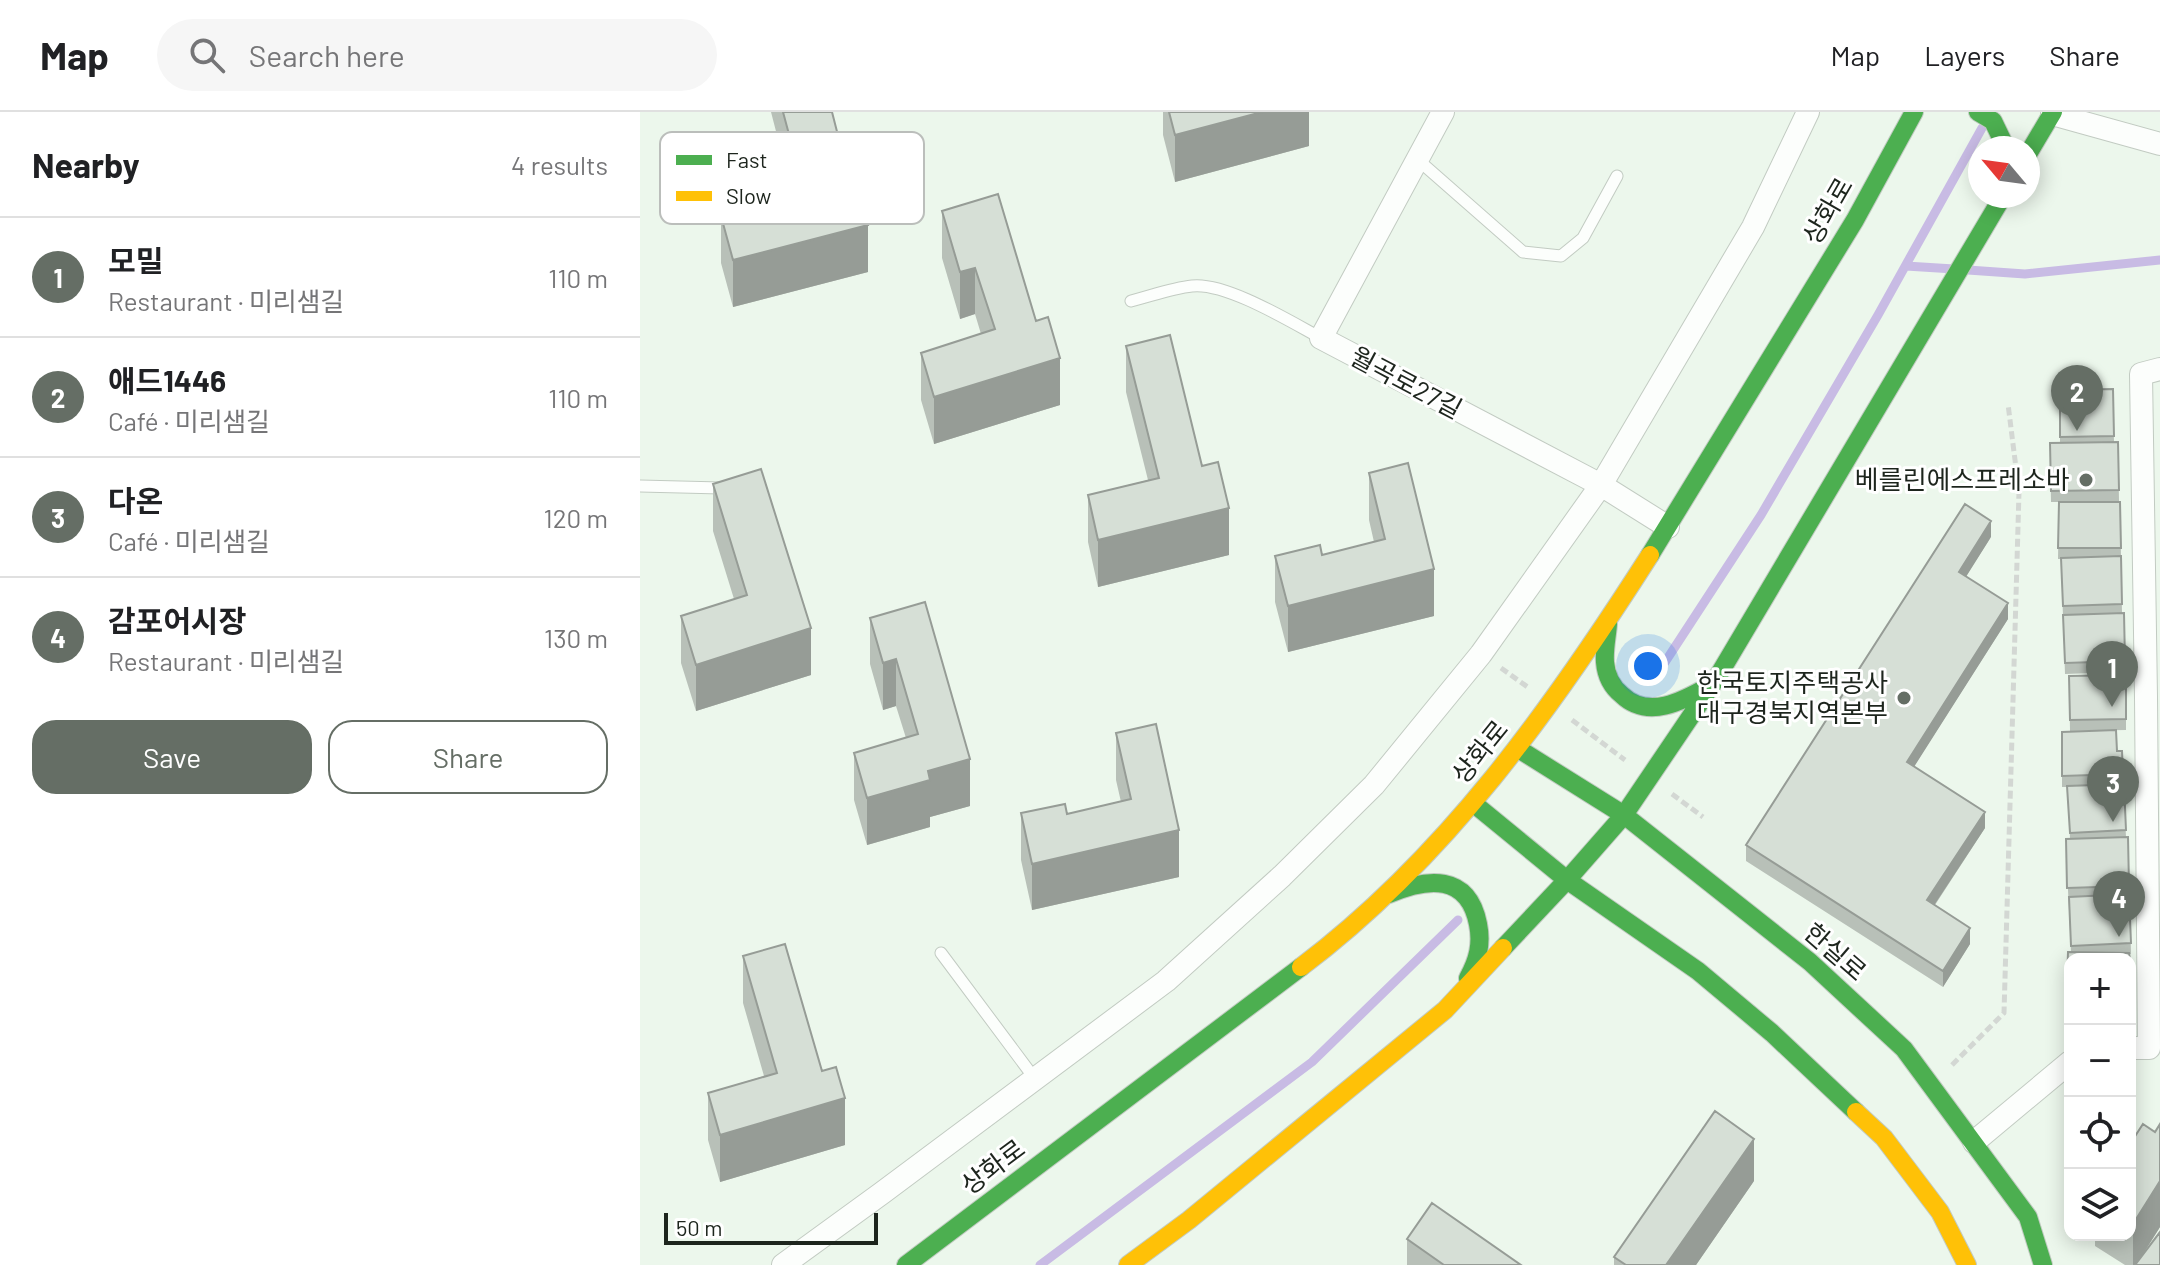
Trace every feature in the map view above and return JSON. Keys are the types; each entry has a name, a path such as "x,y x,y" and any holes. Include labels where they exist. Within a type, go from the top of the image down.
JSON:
{"main road":[{"path":"1912,116 1931,112"},
{"path":"1978,112 1986,114 1997,125 2001,136"},
{"path":"2039,136 2052,113"},
{"name":"상화로","path":"906,1265 1311,960 1386,895 1473,803 1550,704 1608,621 1855,220 1912,116"},
{"path":"1128,1265 1213,1200 1445,1010 1624,815 1713,683 1996,208"},
{"path":"1608,621 1604,664 1614,688 1625,700 1639,708 1682,702 1713,683"},
{"name":"한실로","path":"1517,748 1624,815 1810,962 1904,1049 2028,1217 2043,1265"},
{"path":"1473,803 1567,880 1708,980 1772,1033 1884,1138 1940,1212 1967,1265"},
{"path":"1386,895 1409,884 1432,881 1457,886 1472,900 1478,916 1481,949 1459,995"}],"street":[{"name":"월곡로27길","path":"1443,112 1321,338 1601,485 1668,527"},
{"path":"783,1265 1166,981 1282,876 1374,785 1481,654 1601,485 1753,227 1808,112"},
{"path":"2052,113 2160,144"},
{"path":"2146,1048 2153,696 2141,374 2160,369"},
{"path":"1974,1142 2064,1067"}],"lane":[{"path":"1417,159 1523,252 1548,255 1561,256 1583,238 1617,176"},
{"path":"1131,301 1194,285 1222,290 1321,338"},
{"path":"640,486 721,488"},
{"path":"941,953 1035,1079"}],"path":[{"path":"1952,1066 2004,1013 2019,492 2008,404"},
{"path":"1481,654 1703,817"}],"building":[{"path":"783,112 832,112 837,132 788,132"},
{"path":"1169,112 1262,112 1175,135"},
{"path":"998,194 1036,321 1048,317 1060,358 934,397 921,353 995,329 975,268 960,272 942,211"},
{"path":"723,224 868,225 733,260"},
{"path":"1170,335 1202,466 1218,462 1229,508 1098,540 1088,495 1159,478 1126,346"},
{"path":"2113,389 2114,436 2060,437 2060,390"},
{"path":"2118,442 2119,490 2051,491 2050,443"},
{"path":"1408,463 1434,569 1288,606 1275,556 1320,545 1322,555 1385,539 1369,473"},
{"path":"761,469 811,628 696,665 681,616 747,595 713,484"},
{"path":"2059,502 2120,502 2121,548 2058,548"},
{"name":"한국토지주택공사 대구경북지역본부","path":"1965,504 1991,521 1959,572 2008,603 1907,762 1985,812 1927,900 1970,928 1943,971 1746,845"},
{"path":"2121,556 2122,604 2063,606 2061,558"},
{"path":"925,602 970,759 928,771 930,780 867,798 854,753 918,734 896,659 883,663 870,618"},
{"path":"2124,613 2125,661 2065,663 2063,615"},
{"path":"2126,675 2126,719 2070,720 2069,676"},
{"path":"1156,724 1179,830 1032,864 1021,813 1065,804 1067,814 1131,799 1116,733"},
{"path":"2116,730 2117,751 2122,751 2123,774 2062,776 2062,732"},
{"path":"2124,784 2126,830 2070,833 2067,786"},
{"path":"2128,837 2129,886 2067,888 2066,839"},
{"path":"2129,894 2131,943 2071,946 2069,897"},
{"path":"785,944 822,1071 836,1067 845,1098 720,1135 708,1093 777,1073 743,956"},
{"path":"1715,1111 1754,1139 1666,1265 1626,1265 1614,1257"},
{"path":"2143,1124 2155,1132 2160,1124 2160,1181 2136,1219 2136,1169 2136,1135"},
{"path":"1432,1203 1521,1265 1444,1265 1407,1239"},
{"path":"2160,1232 2160,1265 2135,1265"}],"waterway":[{"path":"1656,676 1761,515 1878,315 1982,128"},
{"path":"1968,270 2025,274 2160,260"},
{"path":"1906,266 1954,269"},
{"path":"1040,1265 1312,1062 1458,920"}],"traffic: fast":[{"path":"1650,555 1855,220 1914,112"},
{"path":"1978,112 1993,121 2000,136"},
{"path":"2039,136 2053,112"},
{"path":"1503,948 1624,815 1718,676 1996,208"},
{"path":"1608,624 1605,652 1607,672 1615,688 1632,702 1643,706 1666,706 1709,686"},
{"path":"1517,748 1624,815 1810,962 1904,1049 2028,1217 2043,1265"},
{"path":"1473,803 1567,880 1698,971 1772,1033 1856,1112"},
{"path":"1389,894 1431,883 1455,888 1465,896 1473,907 1480,938 1477,958 1468,978"},
{"path":"906,1265 1301,967"}],"traffic: slow":[{"path":"1301,967 1354,924 1450,829 1535,723 1650,555"},
{"path":"1128,1265 1189,1220 1445,1010 1503,948"},
{"path":"1856,1112 1884,1138 1940,1212 1967,1265"}],"place":[{"name":"애드1446","path":"2077,431"},
{"name":"베를린에스프레소바","path":"2086,480"},
{"name":"한국토지주택공사 대구경북지역본부","path":"1904,698"},
{"name":"모밀","path":"2112,707"},
{"name":"다온","path":"2113,822"},
{"name":"감포어시장","path":"2119,937"}]}
